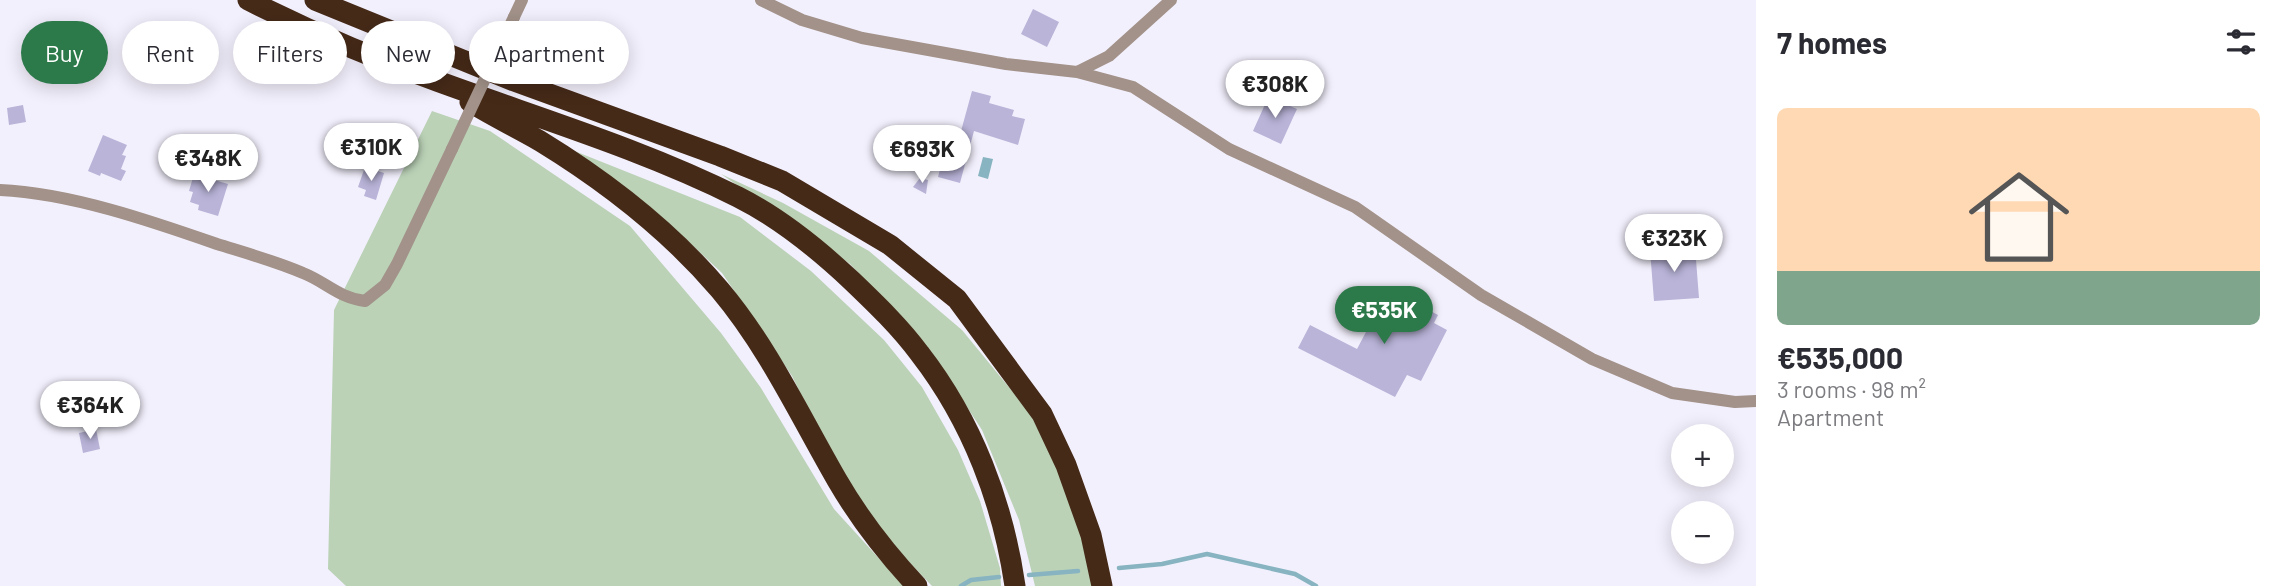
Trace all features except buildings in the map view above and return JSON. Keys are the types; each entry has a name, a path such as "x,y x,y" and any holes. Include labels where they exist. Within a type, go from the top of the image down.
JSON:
{"highway":[{"path":"248,0 361,50"},
{"path":"315,0 514,80 769,176 890,245 957,299 1042,414 1066,465 1091,535 1102,586"},
{"path":"442,84 600,180 668,234 721,291 768,356 839,483 890,557 917,586"},
{"path":"445,84 622,147 739,197 817,247 891,320 921,354 953,404 979,454 998,506 1015,586"}],"street":[{"path":"0,190 39,194 184,232 306,274 350,299 365,301 384,285 397,264 523,0"},
{"path":"761,0 802,20 862,38 1006,64 1077,72 1133,88 1229,149 1355,207 1481,295 1592,359 1672,393 1735,402 1756,401"},
{"path":"1077,72 1109,56 1171,0"}],"green space":[{"path":"432,111 490,131 630,226 721,333 761,388 834,509 904,586 346,586 328,569 334,310"},
{"path":"562,146 740,217 811,271 884,340 922,387 958,450 980,501 1000,568 1001,586 932,586 890,542 848,483 792,376 722,273 677,231"},
{"path":"721,174 783,203 869,251 962,330 1030,413 1063,479 1080,530 1093,586 1035,586 1019,520 982,430 931,352 850,264"}],"water":[{"path":"983,157 993,159 988,179 978,176"}],"waterway":[{"path":"1119,568 1162,564 1207,554 1295,574 1316,586"},
{"path":"1029,575 1078,571"},
{"path":"961,586 971,580 999,577"}]}
